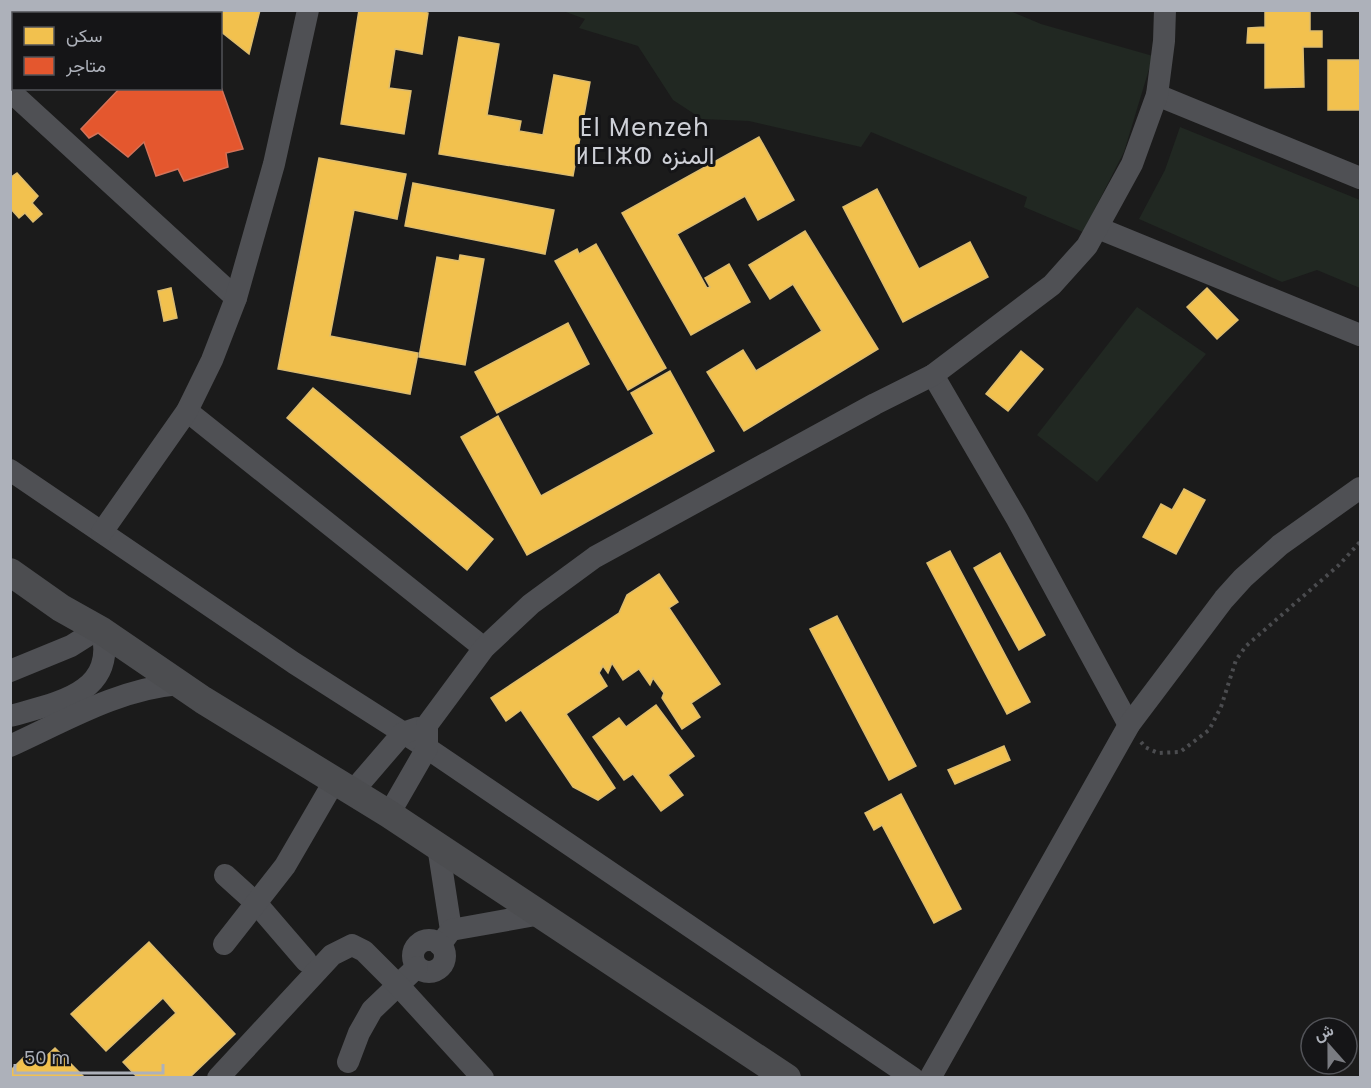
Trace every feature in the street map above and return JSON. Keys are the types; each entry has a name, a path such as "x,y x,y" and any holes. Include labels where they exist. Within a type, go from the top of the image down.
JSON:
{"main road":[{"path":"12,575 61,608 100,630 179,684 389,814 787,1077"}],"street":[{"path":"102,532 187,411 212,360 236,298 274,164 308,10"},
{"path":"389,814 427,748 428,725 484,648 531,604 596,557 875,404 933,375 1052,285 1087,246 1132,164 1157,95 1164,41 1164,10"},
{"path":"10,90 236,298"},
{"path":"1157,95 1360,178"},
{"path":"1098,228 1360,335"},
{"path":"933,375 1017,519 1129,725"},
{"path":"187,411 484,648"},
{"path":"10,470 294,663 427,748 913,1077"},
{"path":"930,1077 1129,725 1224,599 1243,578 1280,545 1360,488"},
{"path":"10,671 71,646 100,630 105,644 105,658 93,682 82,691 68,709 10,746"},
{"path":"10,716 68,709 152,687 179,684"},
{"path":"224,944 344,785 404,733 428,725"},
{"path":"348,1062 359,1033 372,1010 417,967 430,972 437,970 445,959 446,938 438,846"},
{"path":"225,875 256,903 306,962"},
{"path":"446,938 541,914"},
{"path":"218,1077 332,955 352,945 364,951 398,985 483,1077"}],"path":[{"path":"1129,725 1145,747 1158,753 1180,752 1209,730 1221,707 1236,660 1246,646 1338,565 1360,542"}],"shaded area":[{"path":"563,11 1010,11 1041,24 1153,56 1124,152 1083,232 1024,207 1027,197 871,132 861,147 749,121 702,119 673,100 638,46 579,28 585,19"},
{"path":"1180,127 1360,200 1360,288 1317,270 1282,282 1139,219 1165,170"},
{"path":"1137,307 1206,354 1097,482 1037,435"}],"building: سكن":[{"path":"196,10 260,10 249,54 222,33 222,12 198,12"},
{"path":"359,10 415,10 428,13 422,54 395,49 389,88 411,91 404,134 341,124"},
{"path":"1265,10 1310,10 1310,31 1322,31 1322,47 1303,47 1304,87 1265,88 1265,43 1247,43 1248,28 1265,27"},
{"path":"459,37 499,44 487,115 521,121 519,131 543,135 554,75 590,82 573,176 439,154"},
{"path":"1328,60 1360,60 1360,110 1328,110"},
{"path":"759,137 794,200 758,220 745,196 677,234 707,288 710,287 705,278 729,264 750,302 691,335 622,213"},
{"path":"319,158 406,174 397,219 354,210 330,336 418,353 410,394 278,369"},
{"path":"17,173 38,196 32,203 42,214 33,222 25,213 19,218 10,208 10,178"},
{"path":"413,183 554,210 545,254 405,226"},
{"path":"877,189 919,269 970,242 988,277 903,322 843,207"},
{"path":"805,231 878,349 744,431 707,372 743,350 756,371 822,331 793,284 770,299 749,265"},
{"path":"596,244 666,368 628,390 555,261 577,249 579,254"},
{"path":"460,255 484,259 465,365 419,357 437,257 459,261"},
{"path":"171,288 177,318 164,321 158,291"},
{"path":"1207,288 1238,320 1217,339 1187,307"},
{"path":"568,323 589,364 497,413 475,372"},
{"path":"1021,351 1043,369 1008,411 986,394"},
{"path":"670,371 714,451 527,555 461,437 498,416 541,496 654,434 631,393"},
{"path":"313,388 493,539 467,570 287,418"},
{"path":"1184,489 1205,500 1176,554 1143,537 1161,504 1172,510"},
{"path":"950,551 1030,702 1007,714 927,563"},
{"path":"1000,553 1045,635 1019,650 974,568"},
{"path":"659,574 678,602 669,608 720,684 691,703 700,717 682,729 662,698 664,693 653,678 650,685 639,669 623,680 612,663 608,673 603,666 599,673 607,686 566,714 615,788 598,800 573,787 521,710 506,721 491,698 619,613 627,595"},
{"path":"837,616 916,766 889,780 810,629"},
{"path":"656,705 694,756 668,775 683,795 661,811 633,774 624,780 593,737 619,718 626,727"},
{"path":"1004,746 1010,760 955,784 948,770"},
{"path":"901,794 961,909 934,923 882,825 874,830 865,813"},
{"path":"149,942 235,1034 189,1078 138,1078 123,1062 176,1013 163,998 106,1051 71,1014"},
{"path":"55,1048 85,1078 10,1078 10,1071 31,1050 42,1060"}],"building: متاجر":[{"path":"118,90 222,90 243,149 226,153 228,167 184,181 178,169 156,176 144,142 128,157 98,133 89,138 81,129"}],"district":[{"name":"El Menzeh ⵍⵎⵏⵣⵀ المنزه","path":"645,142"}]}
